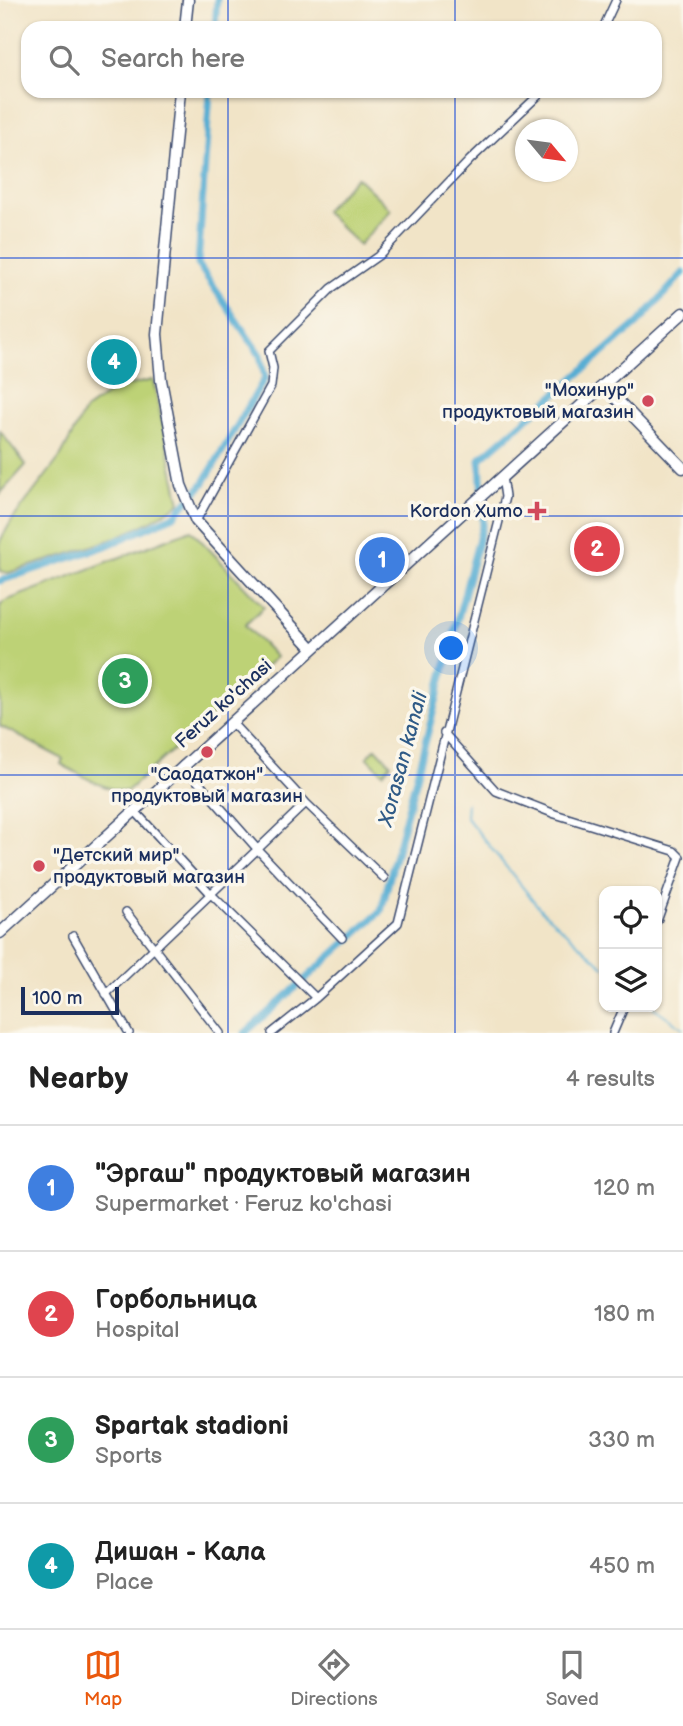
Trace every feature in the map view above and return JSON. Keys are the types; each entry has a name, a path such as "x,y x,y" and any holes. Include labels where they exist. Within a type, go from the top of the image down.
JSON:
{"main road":[{"path":"186,21 188,0"},
{"path":"179,98 157,334 161,380 182,486 196,521 312,648"},
{"name":"Feruz ko'chasi","path":"0,933 683,313"},
{"path":"603,385 683,468"}],"street":[{"path":"606,21 616,0"},
{"path":"196,521 271,386 273,368 269,351 332,288 378,256 470,160 536,98"},
{"path":"274,1032 316,998 398,923 505,497 498,481"},
{"path":"231,722 306,803 384,878"},
{"path":"444,733 496,791 555,814 674,851 680,857 662,907"},
{"path":"184,765 259,851 342,938"},
{"path":"106,994 157,949 306,803"},
{"path":"134,810 212,895 316,998"},
{"path":"126,912 220,1033"},
{"path":"73,936 129,1033"},
{"path":"613,1033 622,1012"}],"green space":[{"path":"357,177 391,210 359,245 324,211"},
{"path":"153,380 180,503 161,516 119,536 8,573 0,571 0,541 12,520 61,456 85,410 116,388"},
{"path":"0,431 26,465 0,494"},
{"path":"191,530 264,607 245,625 276,657 127,791 110,788 85,777 61,764 63,759 0,726 0,606 5,601"},
{"path":"376,748 391,764 383,773 367,757"}],"waterway":[{"path":"216,21 217,0"},
{"path":"0,581 103,547 174,516 203,484 265,378 260,355 198,264 210,98"},
{"name":"Xorasan kanali","path":"245,1033 381,911 483,523 480,459 638,323 683,273"},
{"path":"467,803 466,817 541,910 599,962"},
{"path":"660,1012 683,1028"}],"place":[{"name":"Дишан - Кала","path":"114,362"},
{"name":"\"Мохинур\" продуктовый магазин","path":"648,401"},
{"name":"Kordon Xumo","path":"537,511"},
{"name":"Горбольница","path":"597,549"},
{"name":"\"Эргаш\" продуктовый магазин","path":"382,560"},
{"name":"Spartak stadioni","path":"125,681"},
{"name":"\"Саодатжон\" продуктовый магазин","path":"207,752"},
{"name":"\"Детский мир\" продуктовый магазин","path":"39,866"}]}
